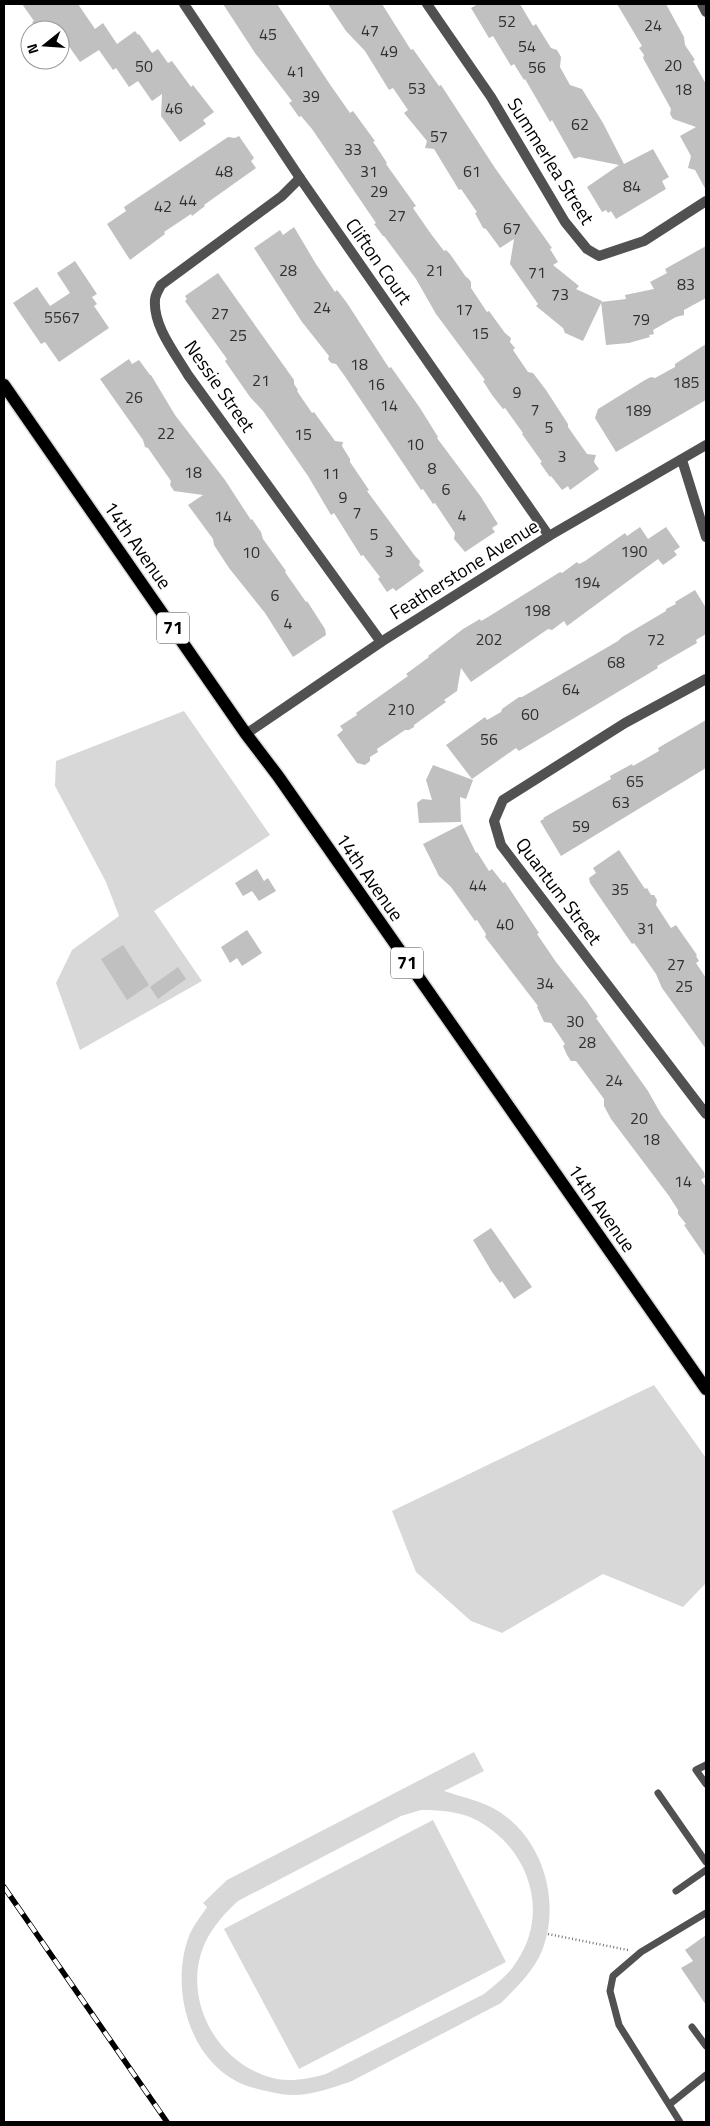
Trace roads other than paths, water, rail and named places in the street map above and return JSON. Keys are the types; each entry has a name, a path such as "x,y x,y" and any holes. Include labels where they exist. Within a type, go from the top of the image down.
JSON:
{"main road":[{"name":"14th Avenue","path":"4,385 246,734 278,776 706,1389"}],"street":[{"name":"Clifton Court","path":"184,4 300,178 549,536"},
{"name":"Summerlea Street","path":"427,4 491,97 565,222 588,249 599,256 644,241 706,201"},
{"path":"702,4 706,12"},
{"name":"Nessie Street","path":"300,178 282,196 161,285 155,299 158,318 166,339 188,374 381,642"},
{"name":"Featherstone Avenue","path":"246,734 381,642 549,536 682,460 706,444"},
{"path":"682,460 706,536"},
{"name":"Quantum Street","path":"706,679 624,723 503,800 494,821 501,845 706,1114"}],"lane":[{"path":"706,1765 696,1770 706,1784"},
{"path":"658,1793 706,1862"},
{"path":"676,1891 706,1870"},
{"path":"680,2122 619,2025 610,1992 613,1976 641,1952 706,1913"},
{"path":"692,2027 706,2046"},
{"path":"670,2104 706,2075"}],"railway":[{"path":"4,1887 167,2122"}]}
